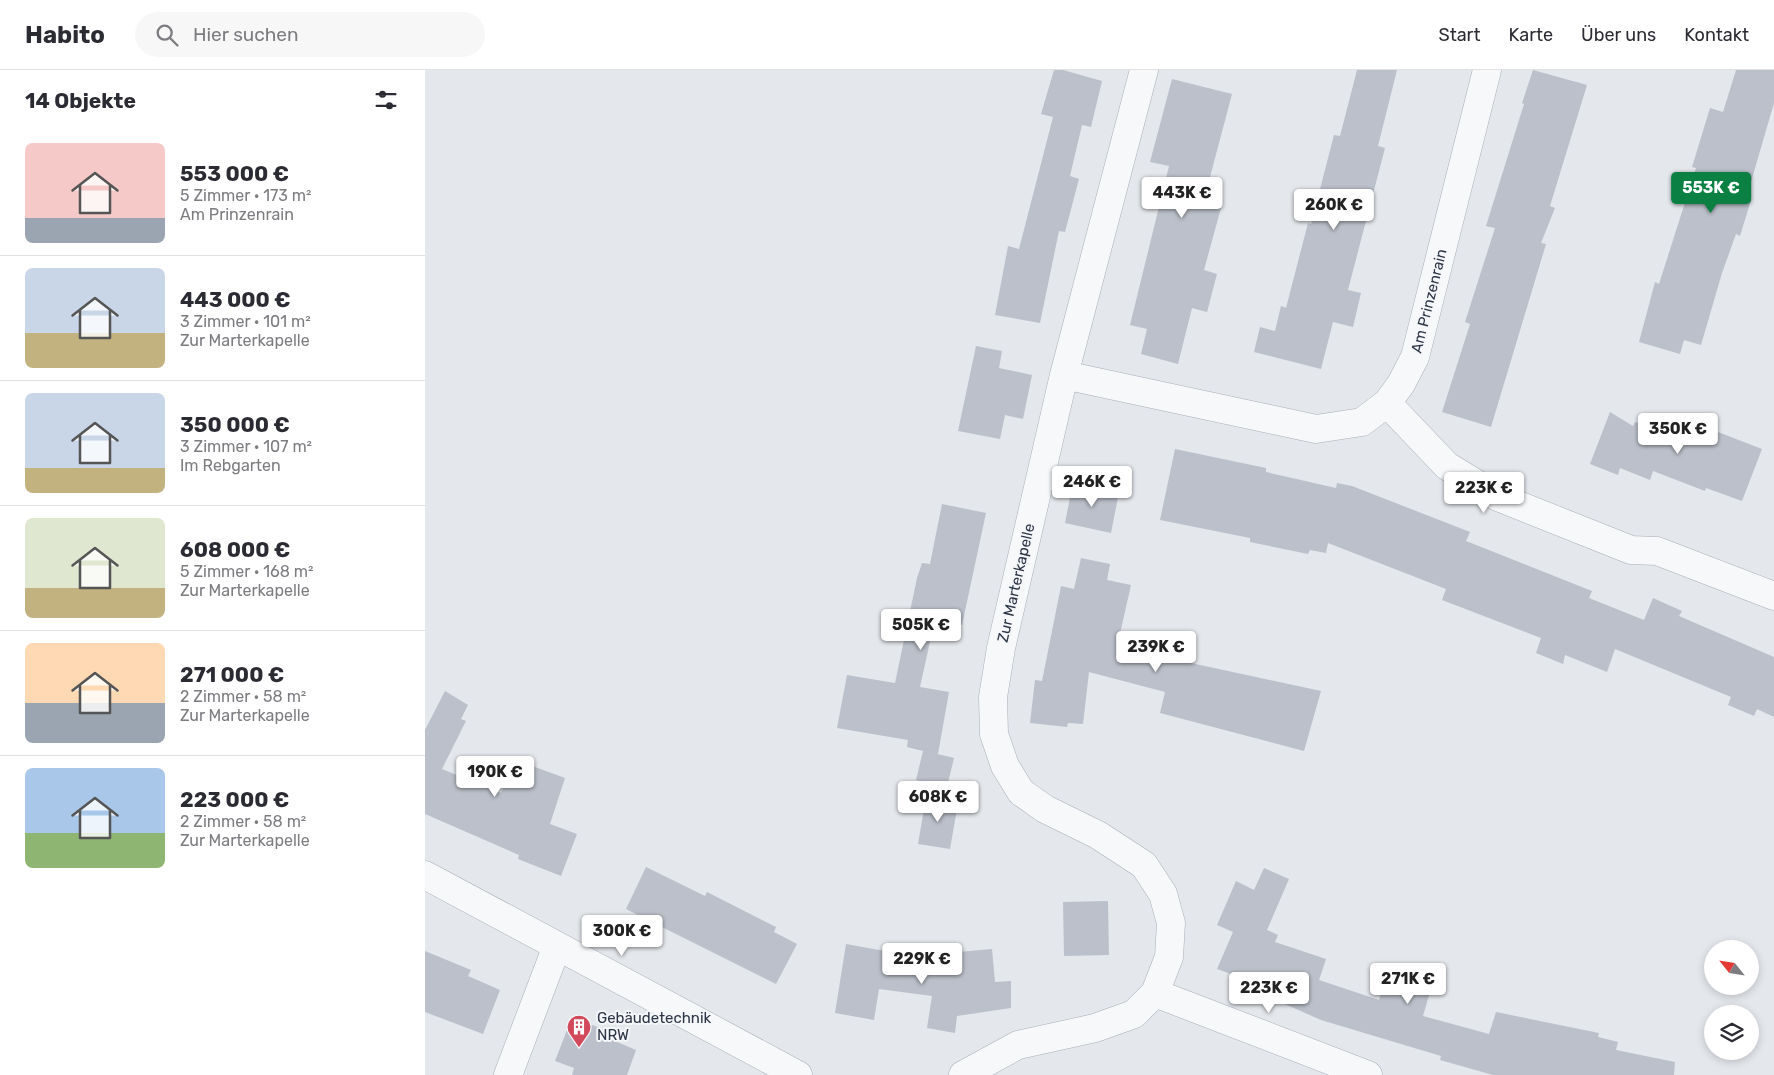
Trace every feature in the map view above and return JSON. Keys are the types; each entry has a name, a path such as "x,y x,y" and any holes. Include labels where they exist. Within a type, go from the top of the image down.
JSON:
{"street":[{"name":"Zur Marterkapelle","path":"963,1075 1018,1045 1095,1028 1134,1014 1155,993 1169,957 1171,923 1163,894 1144,865 1098,835 1045,809 1021,792 1005,766 994,734 993,697 1001,648 1063,376 1144,70"},
{"name":"Am Prinzenrain","path":"1063,376 1316,429 1362,422 1387,403 1401,384 1415,357 1487,70"},
{"path":"1387,403 1447,466 1498,497 1631,550 1657,551 1774,596"},
{"path":"425,875 799,1075"},
{"path":"508,1075 557,946"},
{"path":"1155,993 1368,1075"}],"building":[{"path":"1054,70 1063,70 1102,81 1091,127 1082,125 1070,176 1079,179 1065,232 1059,231 1040,323 995,315 1008,246 1019,249 1053,117 1041,114"},
{"path":"1357,70 1397,70 1378,146 1385,148 1348,290 1361,293 1353,327 1333,322 1321,369 1254,352 1260,327 1275,331 1281,306 1286,308 1308,223 1311,224 1334,135 1340,136"},
{"path":"1533,70 1587,85 1550,206 1555,208 1541,243 1546,244 1491,427 1442,412 1470,324 1465,322 1495,228 1486,226"},
{"path":"1736,70 1774,70 1774,103 1746,199 1751,200 1740,236 1736,234 1722,273 1701,345 1684,340 1680,354 1639,342 1655,282 1659,284 1696,168 1692,167 1710,108 1723,112"},
{"path":"1172,79 1232,94 1210,177 1221,180 1217,194 1221,195 1218,207 1221,208 1204,270 1217,274 1207,312 1192,308 1178,364 1141,354 1147,329 1130,325 1169,166 1150,162"},
{"path":"976,346 1002,351 999,368 1032,375 1023,419 1005,415 1000,439 958,431"},
{"path":"1610,412 1633,426 1635,422 1667,434 1674,415 1762,449 1742,501 1706,488 1705,491 1653,471 1650,480 1620,468 1618,475 1590,464"},
{"path":"1175,449 1266,468 1266,472 1336,488 1337,483 1352,486 1470,532 1466,541 1592,591 1589,598 1644,620 1653,598 1682,611 1679,616 1774,657 1774,717 1757,709 1754,716 1728,705 1731,697 1615,649 1607,672 1565,655 1563,664 1536,653 1541,638 1442,600 1446,589 1328,543 1326,553 1310,550 1308,554 1250,542 1250,538 1160,520"},
{"path":"1073,482 1119,492 1111,533 1065,523"},
{"path":"942,504 986,513 962,625 935,619 920,687 949,692 938,754 933,753 954,758 947,787 916,780 923,751 907,747 908,740 837,728 847,675 895,683 917,578 922,563 930,564"},
{"path":"1081,558 1110,564 1107,580 1131,585 1117,647 1321,691 1304,751 1160,713 1165,692 1089,672 1083,724 1068,723 1067,727 1030,723 1035,680 1042,681 1061,586 1074,589"},
{"path":"445,691 468,705 461,719 466,721 442,769 501,793 516,760 565,778 550,824 577,834 561,876 518,859 519,855 425,814 425,730"},
{"path":"926,797 958,803 950,849 918,844"},
{"path":"646,867 705,896 707,892 776,927 774,932 797,944 776,984 626,909"},
{"path":"1264,868 1289,879 1267,930 1278,935 1275,942 1326,959 1319,980 1379,1000 1389,965 1434,978 1423,1016 1489,1034 1496,1012 1599,1033 1598,1037 1618,1042 1616,1050 1675,1062 1674,1075 1493,1075 1440,1060 1441,1056 1321,1020 1269,997 1270,995 1259,991 1261,985 1217,969 1233,932 1217,925 1236,881 1254,890"},
{"path":"1108,901 1109,955 1064,956 1063,902"},
{"path":"846,944 896,953 895,958 960,970 958,952 992,949 995,982 1011,981 1011,1008 957,1016 955,1033 927,1028 932,996 879,989 874,1020 835,1013"},
{"path":"425,951 471,970 468,976 500,990 483,1034 425,1012"},
{"path":"572,1017 605,1030 603,1036 636,1050 627,1075 572,1075 574,1068 555,1061"}],"place":[{"name":"Gebäudetechnik NRW","path":"579,1048"}]}
